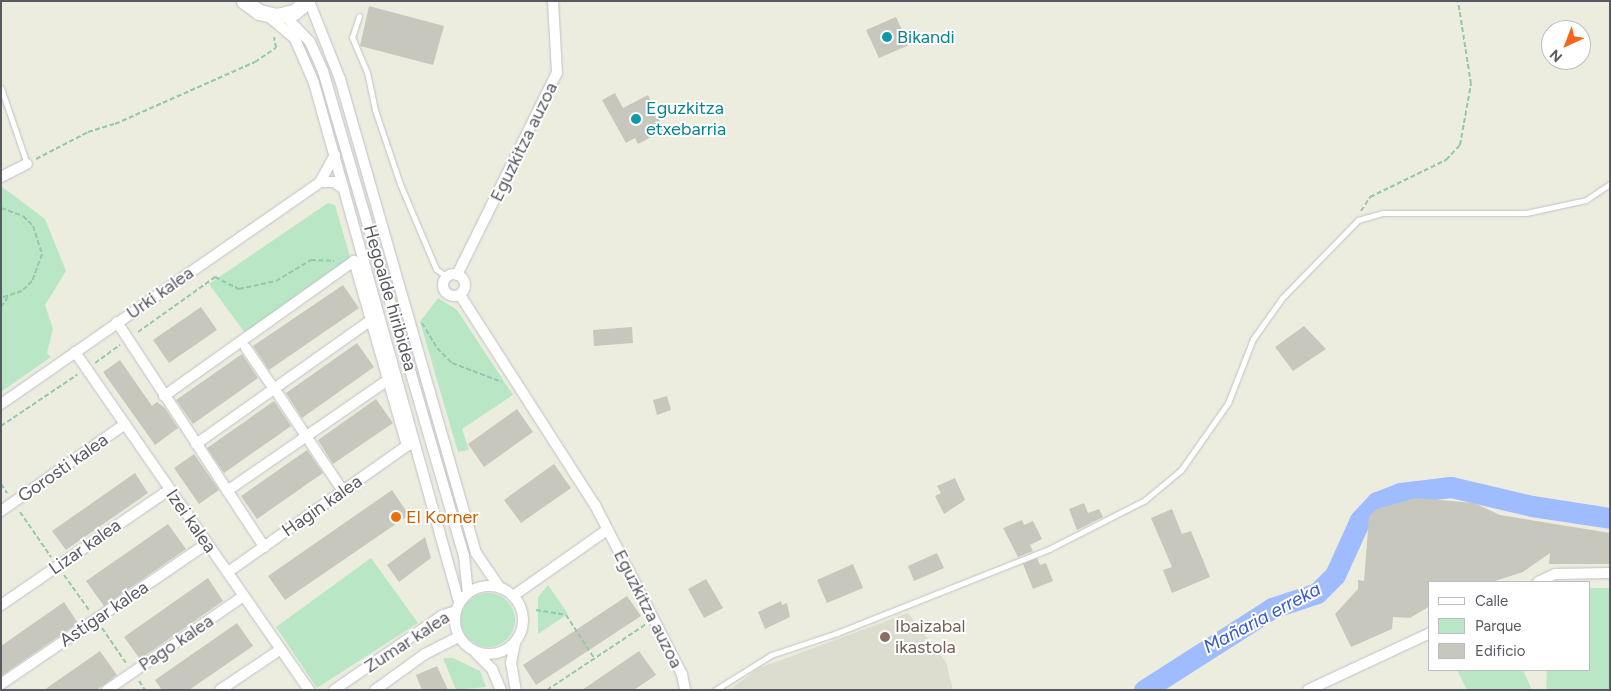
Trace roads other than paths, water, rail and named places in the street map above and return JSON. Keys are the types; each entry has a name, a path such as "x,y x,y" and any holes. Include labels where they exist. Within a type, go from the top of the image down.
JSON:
{"main road":[{"path":"244,1 268,15 284,15 308,1"}],"street":[{"path":"308,1 340,79 476,553 500,588 513,596 523,616 522,630 515,643 511,662 516,690"},
{"name":"Eguzkitza auzoa","path":"460,295 452,297 444,290 557,73 553,1"},
{"path":"268,15 290,32 307,62 416,440 458,606 458,637"},
{"name":"Hegoalde hiribidea","path":"284,15 310,42 323,71 464,556 468,593"},
{"path":"335,155 320,182 334,182 344,189"},
{"path":"1,177 27,164"},
{"name":"Urki kalea","path":"1,404 320,182"},
{"name":"Hegoalde hiribidea","path":"164,396 354,261 407,446"},
{"name":"Eguzkitza auzoa","path":"452,276 465,282 460,295"},
{"name":"Eguzkitza auzoa","path":"460,295 595,505 678,666 685,690"},
{"name":"Hegoalde hiribidea","path":"196,444 276,391 371,320"},
{"path":"118,322 164,396 264,547"},
{"path":"246,348 343,491"},
{"name":"Izei kalea","path":"75,352 206,544 228,572 309,690"},
{"name":"Hegoalde hiribidea","path":"227,491 308,439 388,380"},
{"name":"Gorosti kalea","path":"1,511 124,425"},
{"name":"Hagin kalea","path":"228,572 416,440"},
{"name":"Lizar kalea","path":"1,605 169,490"},
{"name":"Eguzkitza auzoa","path":"513,596 607,530"},
{"name":"Astigar kalea","path":"1,684 206,544"},
{"path":"1540,581 1555,574 1610,573"},
{"path":"458,606 468,593 478,588 500,588"},
{"name":"Pago kalea","path":"107,690 244,596"},
{"name":"Zumar kalea","path":"334,690 458,606"},
{"path":"1308,690 1428,634"},
{"path":"458,637 492,669 501,690"},
{"path":"375,690 425,654 458,637"},
{"path":"476,652 492,655 515,643"},
{"path":"220,690 281,649"}],"lane":[{"name":"Eguzkitza auzoa","path":"358,16 352,37 367,72 374,110 400,184 436,269 452,276"},
{"path":"1,88 27,164"},
{"path":"715,690 771,655 837,633 1049,549 1145,500 1181,470 1228,403 1253,338 1282,298 1358,220 1383,213 1526,213 1586,200 1610,184"}],"waterway":[{"name":"Mañaria erreka","path":"1144,690 1272,608 1317,593 1335,575 1360,520 1377,502 1400,493 1451,487 1532,506 1610,518"}],"place":[{"name":"Bikandi","path":"887,37"},
{"name":"Eguzkitza etxebarria","path":"636,119"},
{"name":"El Korner","path":"396,517"},
{"name":"Ibaizabal ikastola","path":"885,637"}]}
